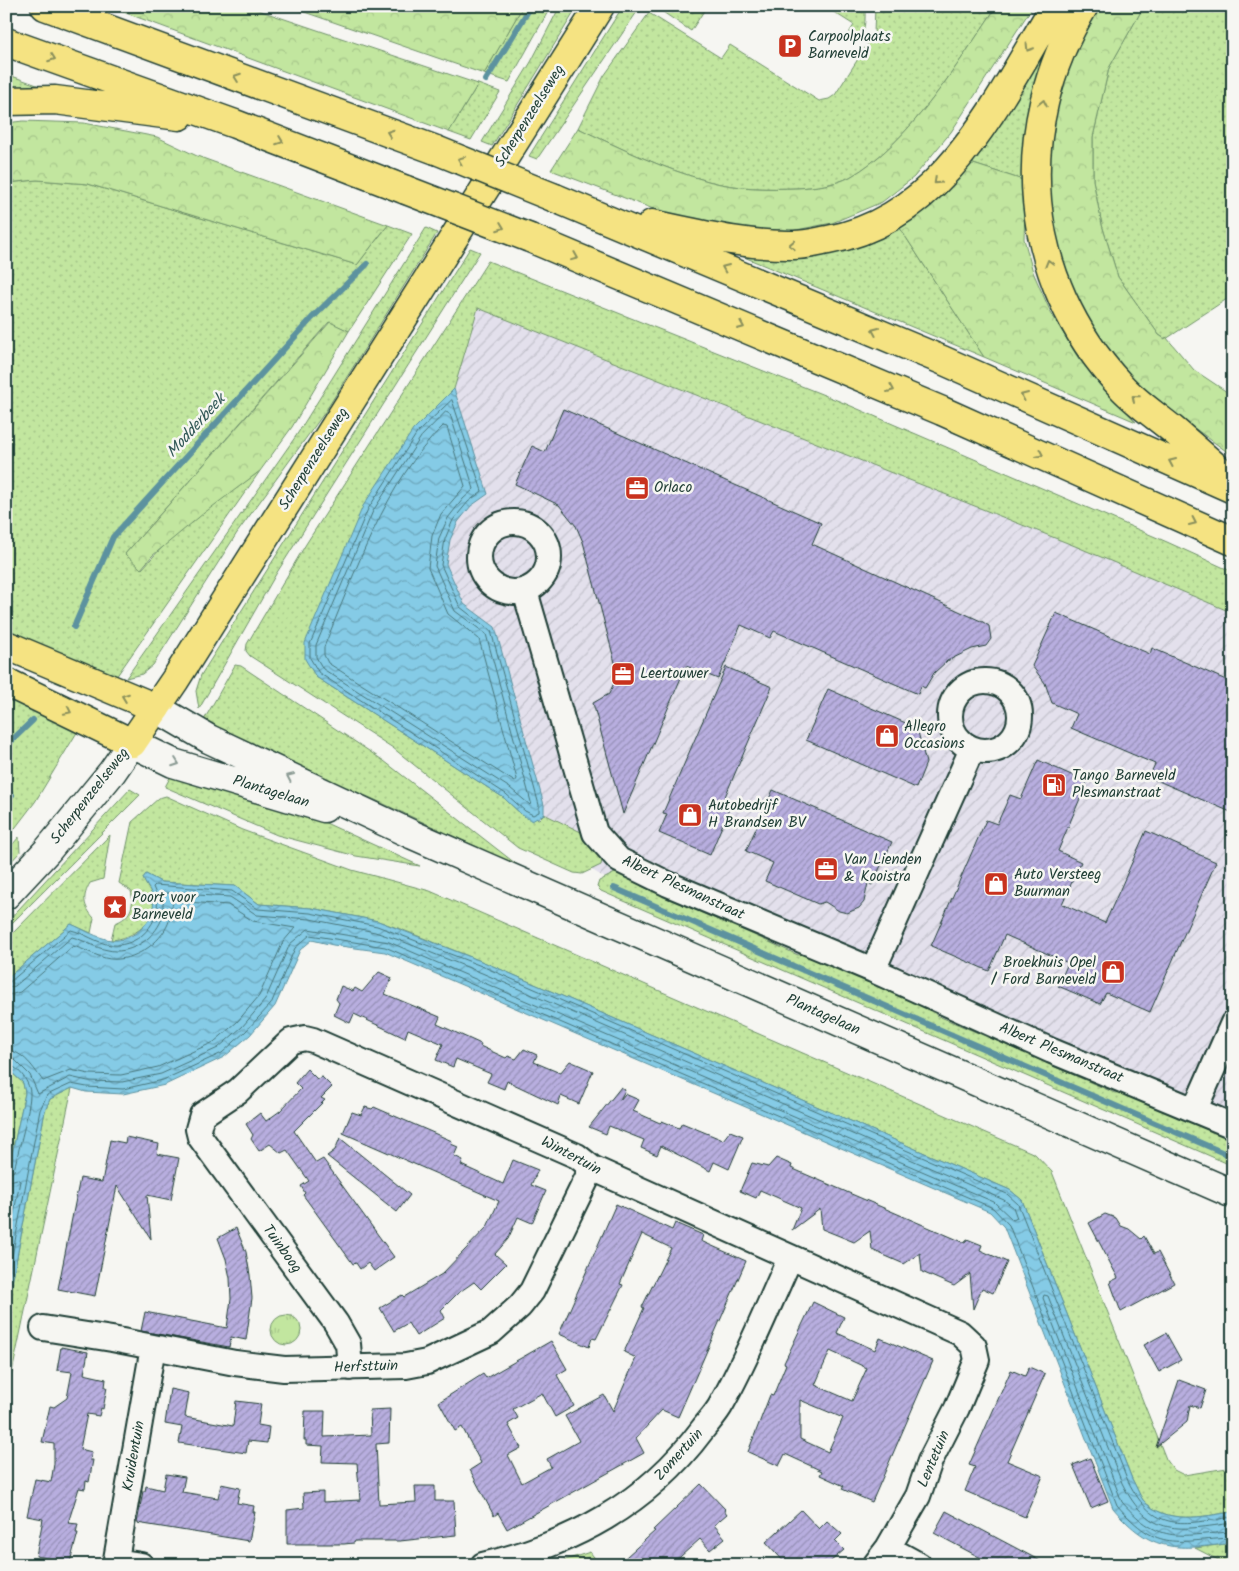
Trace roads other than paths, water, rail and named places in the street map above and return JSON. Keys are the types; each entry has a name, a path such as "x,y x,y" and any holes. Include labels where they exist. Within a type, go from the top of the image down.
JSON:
{"main road":[{"path":"45,6 436,150 586,210 942,360 1233,489"},
{"name":"Scherpenzeelseweg","path":"6,895 94,794 156,708 600,6"},
{"path":"586,210 735,241 766,245 797,245 842,237 884,222 917,199 947,171 975,135 1055,6"},
{"path":"1084,6 1055,61 1045,95 1035,148 1036,196 1044,244 1051,269 1060,295 1085,340 1120,386 1233,482"},
{"path":"6,42 235,124 530,238 933,407 1233,541"},
{"path":"6,101 55,100 235,124"},
{"path":"6,645 156,708"},
{"path":"6,682 132,743"},
{"name":"Plantagelaan","path":"156,708 209,739 413,835 1233,1194"},
{"name":"Plantagelaan","path":"132,743 173,763 413,835"}],"street":[{"name":"Albert Plesmanstraat","path":"525,591 594,833 611,853 620,860 668,884 873,970 1052,1050 1233,1126"},
{"path":"873,970 972,749"},
{"path":"1195,1109 1233,1023"},
{"name":"Wintertuin","path":"200,1137 199,1121 202,1115 238,1091 291,1041 305,1038 577,1156 592,1168 960,1333 974,1346"},
{"name":"Tuinboog","path":"200,1137 336,1323 348,1344 350,1368"},
{"name":"Herfsttuin","path":"43,1328 284,1369 406,1366 427,1362 492,1332 520,1306 532,1291 592,1168"},
{"name":"Zomertuin","path":"484,1565 544,1547 598,1523 645,1491 686,1451 721,1405 790,1258"},
{"name":"Lentetuin","path":"881,1556 918,1496 930,1461 977,1360 974,1346"},
{"name":"Kruidentuin","path":"115,1563 153,1347"},
{"path":"881,1556 919,1565"},
{"path":"115,1563 141,1565"}],"water":[{"path":"454,389 488,494 471,506 458,522 450,540 446,564 464,604 495,627 544,805 544,814 532,821 522,815 504,798 316,677 305,659 305,643 363,506 413,430"},
{"path":"146,874 161,882 235,886 259,904 311,908 378,921 486,963 1010,1190 1022,1200 1132,1479 1143,1500 1153,1508 1174,1516 1198,1517 1233,1512 1233,1543 1181,1547 1153,1541 1140,1534 1113,1508 1004,1227 990,1212 385,952 333,945 312,940 300,950 275,1006 250,1035 224,1057 165,1085 123,1094 86,1092 72,1088 50,1099 45,1111 6,1314 6,1182 25,1093 23,1083 6,1067 6,979 71,924 111,940 119,940 136,933 143,927 152,912 152,895 143,878"}],"waterway":[{"name":"Modderbeek","path":"486,80 531,6"},
{"name":"Modderbeek","path":"74,627 113,537 312,318 367,264"},
{"name":"Modderbeek","path":"6,746 33,720"},
{"path":"6,789 12,795"},
{"path":"614,888 1233,1157"}],"place":[{"name":"Carpoolplaats Barneveld","path":"790,46"},
{"name":"Orlaco","path":"637,488"},
{"name":"Leertouwer","path":"623,674"},
{"name":"Allegro Occasions","path":"887,736"},
{"name":"Tango Barneveld Plesmanstraat","path":"1054,785"},
{"name":"Autobedrijf H Brandsen BV","path":"690,815"},
{"name":"Van Lienden & Kooistra","path":"826,869"},
{"name":"Auto Versteeg Buurman","path":"996,884"},
{"name":"Poort voor Barneveld","path":"115,907"},
{"name":"Broekhuis Opel / Ford Barneveld","path":"1113,972"}]}
